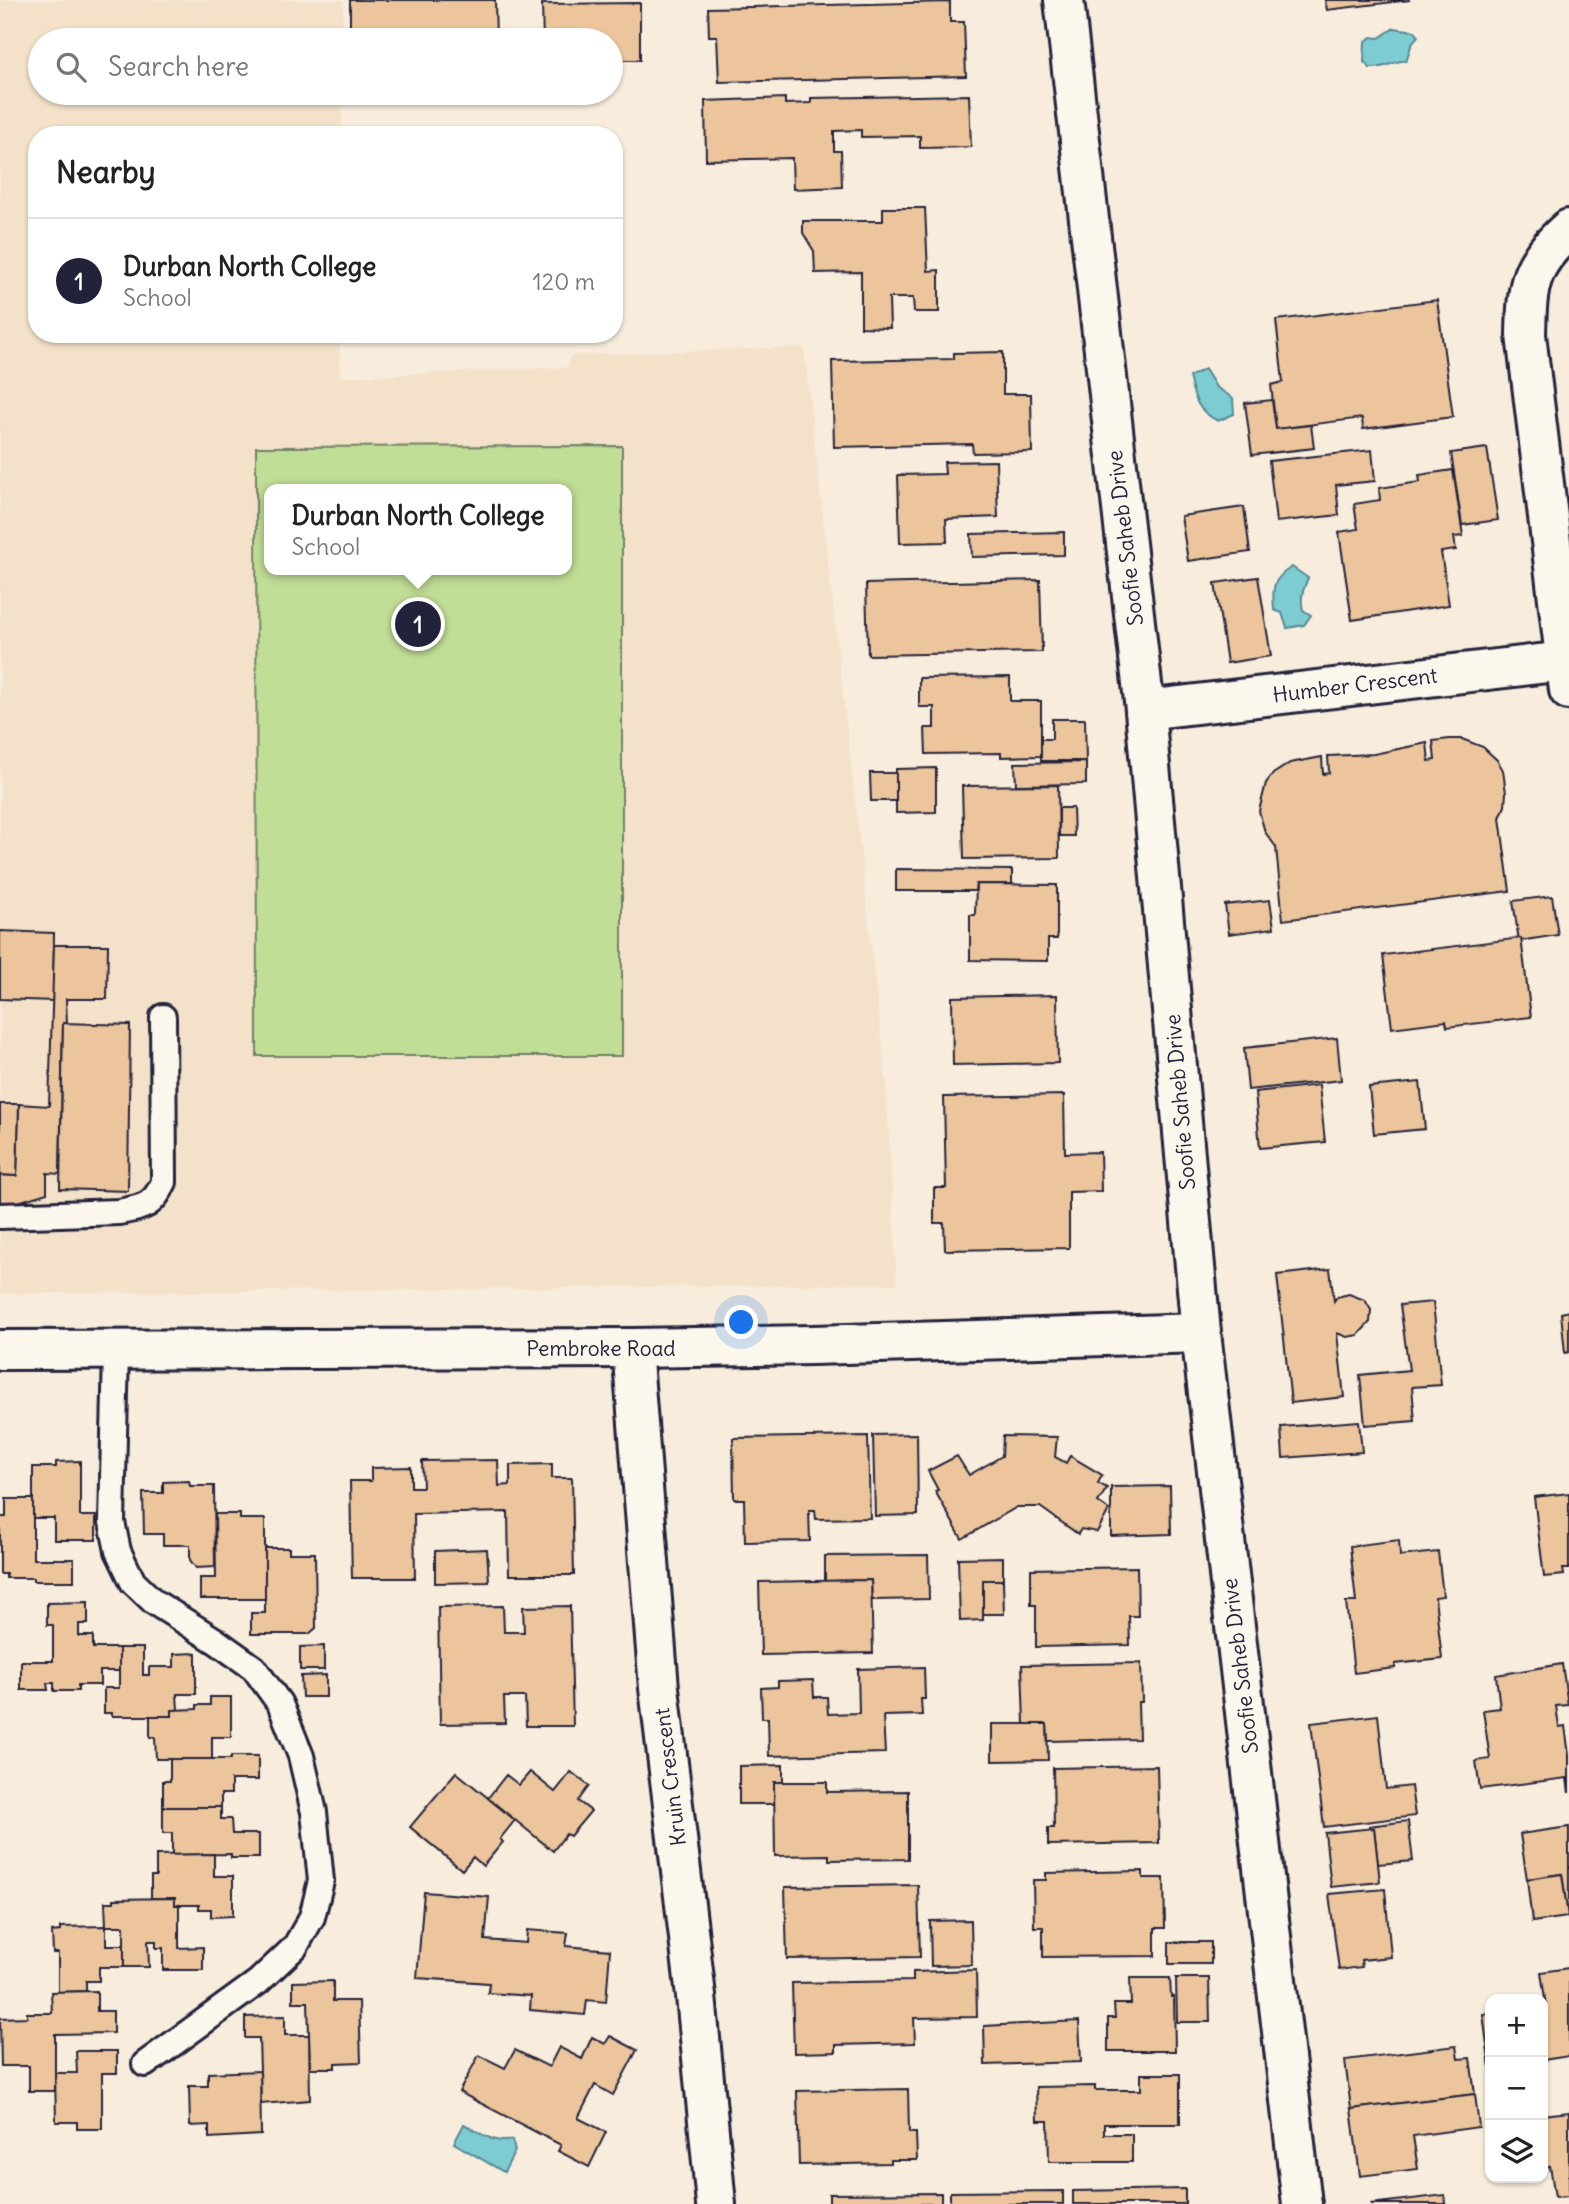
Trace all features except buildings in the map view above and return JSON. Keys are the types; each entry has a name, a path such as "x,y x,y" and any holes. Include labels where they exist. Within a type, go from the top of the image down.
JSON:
{"street":[{"name":"Soofie Saheb Drive","path":"1064,0 1145,710 1201,1333 1302,2204"},
{"name":"Humber Crescent","path":"1145,710 1567,676 1526,335 1527,293 1535,271 1548,247 1569,229"},
{"name":"Pembroke Road","path":"0,1350 632,1348 1201,1333"},
{"name":"Kruin Crescent","path":"632,1348 659,1688 696,1996 716,2204"}],"lane":[{"path":"0,1216 119,1212 138,1208 156,1199 164,1182 163,1017"},
{"path":"116,1350 112,1522 118,1550 133,1582 154,1602 254,1668 280,1704 302,1756 314,1812 321,1881 312,1917 295,1947 258,1982 145,2064"}],"shaded area":[{"path":"0,0 343,0 343,28 28,28 28,105 342,105 342,126 28,126 28,343 340,343 340,377 568,367 570,355 804,347 886,1077 897,1284 0,1294"}],"green space":[{"path":"622,446 622,1056 257,1056 256,447"}],"water":[{"path":"1394,28 1415,31 1418,36 1412,43 1406,61 1370,68 1364,62 1365,42 1371,37 1379,38"},
{"path":"1205,369 1216,387 1233,398 1234,414 1218,421 1201,408 1189,377"},
{"path":"1292,567 1308,578 1302,594 1302,605 1303,610 1311,615 1304,625 1287,628 1282,613 1274,610 1274,590 1280,576"},
{"path":"464,2124 499,2141 512,2140 515,2151 504,2172 454,2143"}],"place":[{"name":"Durban North College","path":"418,624"}]}
